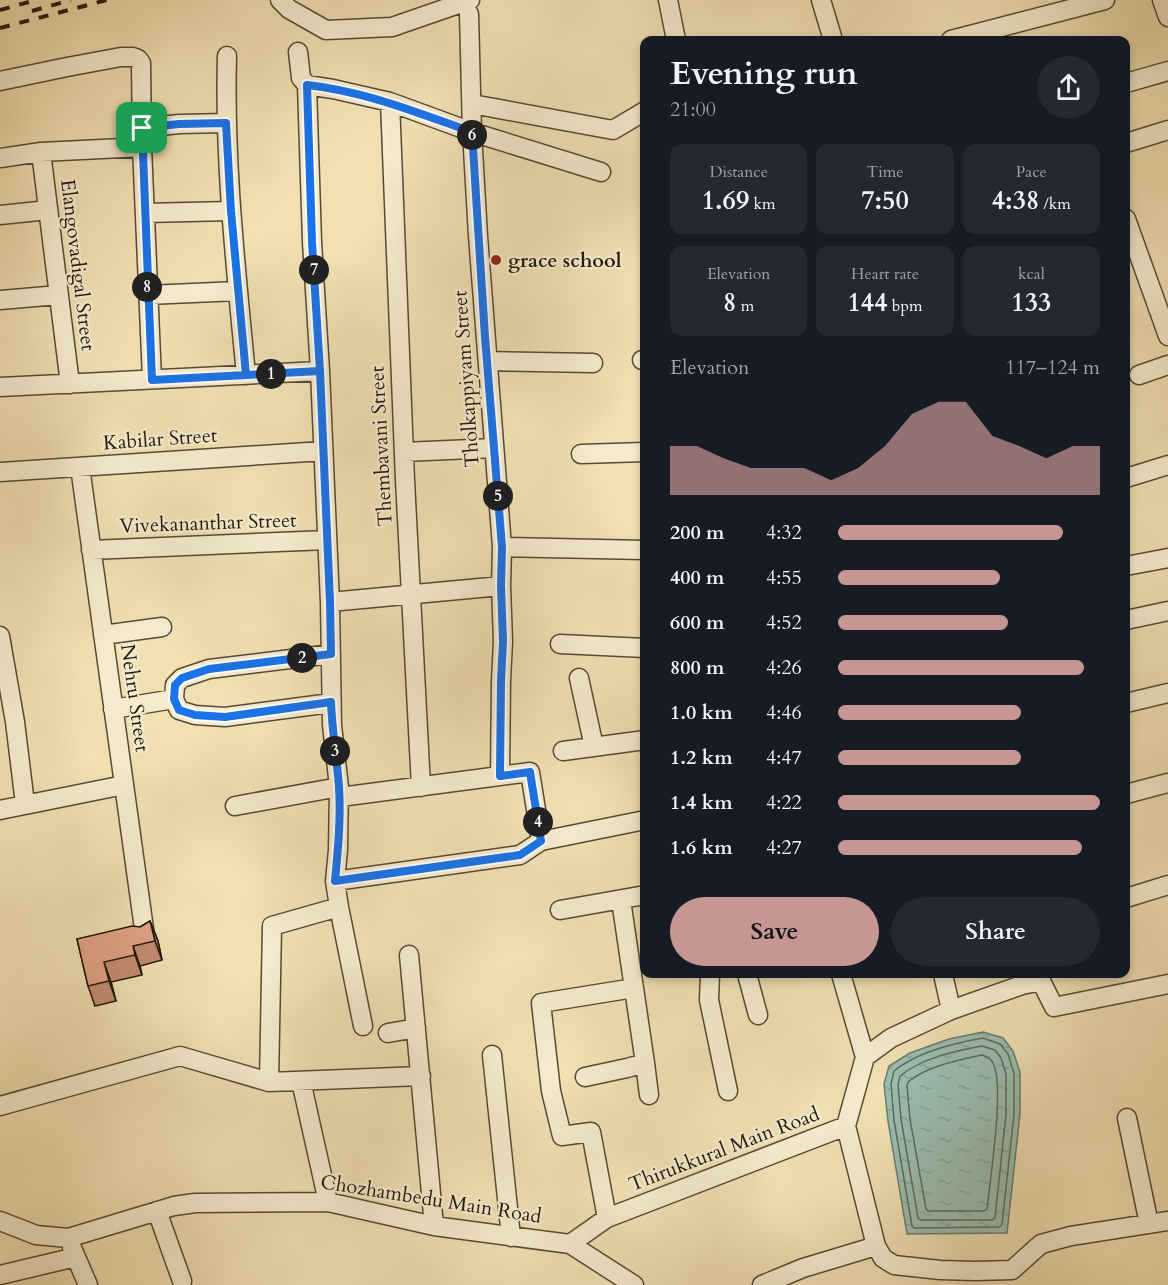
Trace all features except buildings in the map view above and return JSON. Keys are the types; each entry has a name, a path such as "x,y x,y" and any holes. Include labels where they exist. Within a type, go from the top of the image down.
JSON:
{"street":[{"path":"280,0 289,9 326,30 392,27 470,7"},
{"path":"668,0 675,36"},
{"path":"821,0 831,36"},
{"path":"966,36 1105,0"},
{"path":"1162,0 1168,17"},
{"name":"Tholkappiyam Street","path":"470,7 472,132 502,547 503,641 500,776"},
{"path":"298,52 301,78 307,85 312,242 330,602 332,725 339,792 335,881 363,1026"},
{"path":"227,56 226,123 231,211 246,375"},
{"path":"0,81 121,57 133,57 141,63 142,147 152,380"},
{"path":"1130,82 1168,71"},
{"path":"307,85 390,102 472,132 601,172"},
{"name":"Thembavani Street","path":"390,102 404,452 421,787"},
{"path":"472,104 613,130 640,114"},
{"path":"142,128 226,123"},
{"path":"1130,142 1168,130"},
{"path":"0,158 41,152 142,147"},
{"name":"Elangovadigal Street","path":"41,152 70,384"},
{"path":"0,215 48,210"},
{"path":"145,213 231,211"},
{"path":"1130,230 1168,336"},
{"path":"148,295 238,291"},
{"path":"0,300 59,295"},
{"path":"488,361 592,363"},
{"path":"1139,375 1168,365"},
{"path":"0,387 320,371"},
{"path":"404,452 494,448"},
{"name":"Kabilar Street","path":"0,472 323,451"},
{"path":"581,454 640,452"},
{"path":"1130,473 1168,465"},
{"name":"Nehru Street","path":"80,467 145,936"},
{"name":"Vivekananthar Street","path":"92,550 327,540"},
{"path":"502,547 640,550"},
{"path":"1130,565 1168,558"},
{"path":"330,602 501,586"},
{"path":"1130,619 1168,611"},
{"path":"103,634 162,627"},
{"path":"0,640 8,724 25,804"},
{"path":"560,644 640,648"},
{"path":"331,654 209,669 182,678 175,685 174,699 179,710 195,715 225,717 331,702"},
{"path":"579,678 594,747"},
{"path":"1130,702 1168,693"},
{"path":"113,709 174,699"},
{"path":"563,751 640,741"},
{"path":"235,806 339,792 421,787 530,772 541,841"},
{"path":"1130,793 1168,783"},
{"path":"0,810 124,785"},
{"path":"335,881 520,855 541,841 640,821"},
{"path":"1130,897 1168,885"},
{"path":"560,910 640,896"},
{"path":"621,900 649,1095"},
{"path":"269,1082 272,926 339,907"},
{"path":"409,956 434,1226"},
{"path":"710,978 710,1000 728,1091"},
{"path":"748,978 758,1016"},
{"path":"842,978 865,1057 891,1038 951,1010 1038,978"},
{"path":"944,978 951,1010"},
{"path":"1040,978 1054,1007 1168,984"},
{"path":"607,1218 591,1132 562,1137 551,1091 541,1003 634,988"},
{"path":"388,1033 416,1028"},
{"path":"492,1055 511,1236"},
{"path":"0,1106 180,1056 269,1082 421,1076"},
{"name":"Thirukkural Main Road","path":"570,1244 607,1218 846,1126 865,1057"},
{"path":"585,1077 645,1063"},
{"path":"301,1081 328,1202"},
{"path":"1127,1118 1149,1224"},
{"path":"846,1126 876,1246 883,1258 894,1265 940,1270 1012,1270 1041,1244 1071,1236 1168,1221"},
{"name":"Chozhambedu Main Road","path":"0,1221 36,1235 68,1238 174,1206 195,1203 328,1202 434,1226 570,1244 634,1285"},
{"path":"157,1211 182,1281"},
{"path":"68,1238 88,1285"},
{"path":"762,1285 802,1268 876,1246"},
{"path":"0,1275 76,1257"}],"water":[{"path":"983,1032 1003,1038 1013,1051 1020,1072 1020,1114 1007,1233 907,1234 884,1084 889,1066 910,1053 949,1039"}],"railway":[{"path":"0,10 36,0"},
{"path":"32,11 71,0"},
{"path":"0,28 107,0"}],"place":[{"name":"grace school","path":"496,260"}],"route":[{"path":"142,128 152,380 304,372 320,371 312,242 307,85 390,102 472,132 485,337 502,547 503,641 500,776 530,772 541,841 520,855 335,881 339,787 331,702 225,717 195,715 179,710 174,699 175,685 182,678 209,669 331,654 320,371 246,375 231,211 226,123 142,128"}]}
